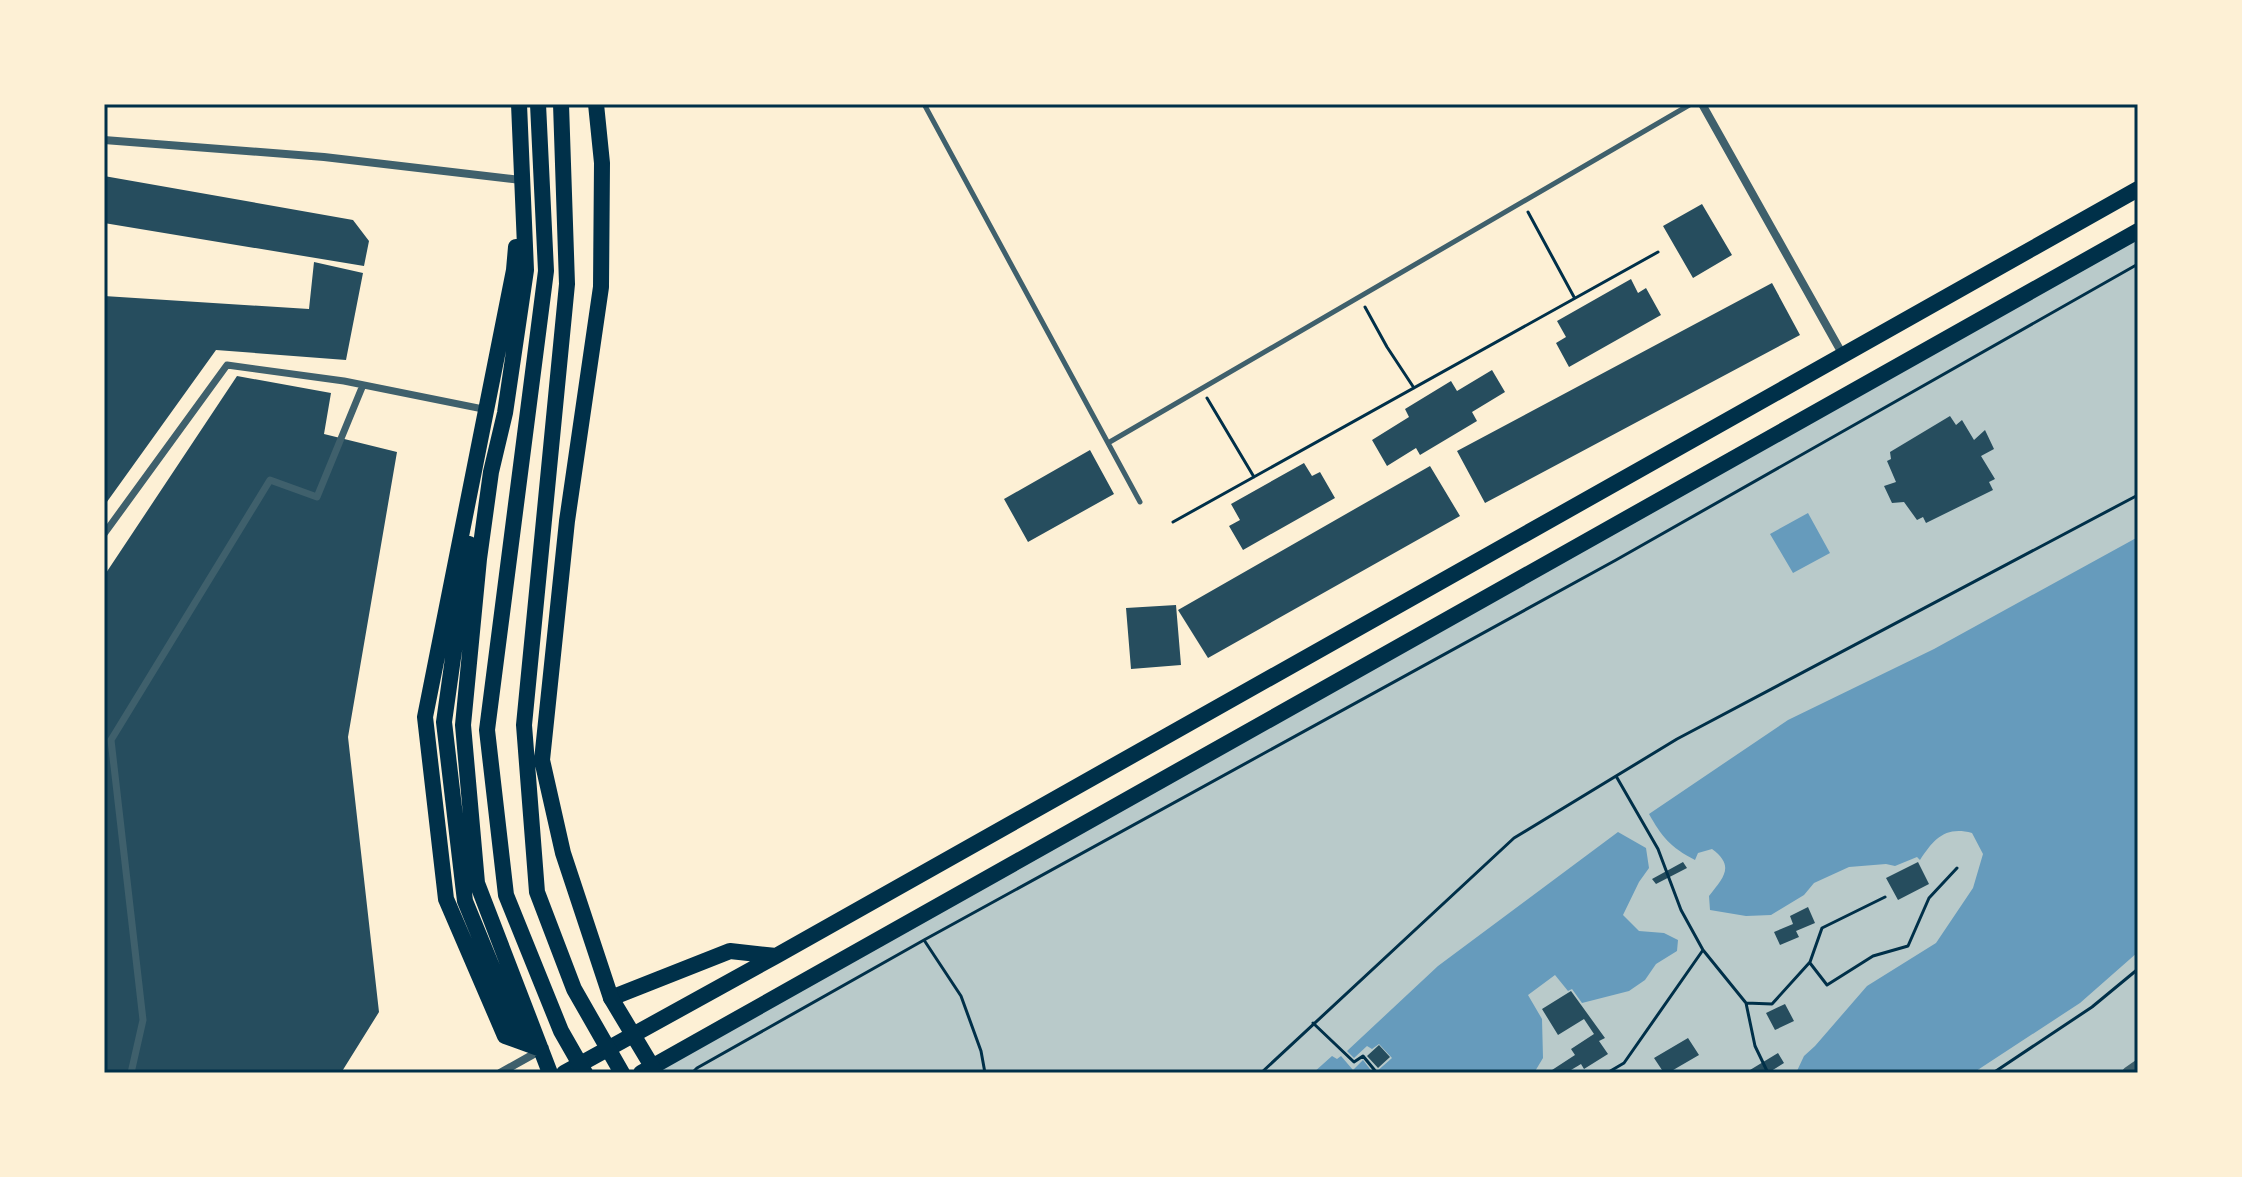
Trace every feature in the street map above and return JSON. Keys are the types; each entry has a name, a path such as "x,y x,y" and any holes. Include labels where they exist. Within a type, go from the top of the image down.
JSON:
{"main road":[{"path":"519,104 526,270 505,413 491,472 463,725 477,883 550,1073"},
{"path":"538,104 546,271 487,730 506,895 561,1031 585,1073"},
{"path":"561,104 567,284 524,725 537,892 574,989 622,1073"},
{"path":"596,104 602,163 601,287 567,521 542,760 563,853 611,998 650,1071 2138,231"},
{"path":"541,1049 520,1035 465,901 444,722 509,269 542,179"},
{"path":"522,180 514,270 425,717 446,899 505,1036 541,1049"},
{"path":"564,1073 2138,189"},
{"path":"611,998 730,951 776,956"}],"street":[{"path":"1702,104 1843,355"},
{"path":"104,140 324,157 522,180"},
{"path":"104,534 227,365 363,385 505,413"},
{"path":"131,1073 143,1020 111,740 270,480 317,497 363,385"},
{"path":"500,1073 541,1049"},
{"path":"2128,1073 2138,1066"}],"lane":[{"path":"924,104 1140,502"},
{"path":"1108,443 1691,104"}],"path":[{"path":"1523,202 1575,298"},
{"path":"1173,522 1658,252"},
{"path":"692,1073 924,940 1616,560 2138,264"},
{"path":"1359,296 1414,388"},
{"path":"1201,388 1254,477"},
{"path":"1261,1073 1514,838 1677,739 2138,495"},
{"path":"1616,776 1658,849 1681,910 1703,950 1746,1003 1755,1046 1768,1073"},
{"path":"1810,962 1827,985 1873,956 1908,946 1929,898 1957,868"},
{"path":"1746,1003 1772,1004 1810,962 1822,928 1885,897"},
{"path":"924,940 961,996 981,1051 985,1073"},
{"path":"1607,1073 1624,1063 1703,950"},
{"path":"1993,1073 2092,1007 2138,969"},
{"path":"1313,1023 1354,1062 1363,1056 1377,1073"}],"shaded area":[{"path":"2138,231 2138,1068 2130,1073 656,1073"}],"water":[{"path":"1808,513 1830,553 1793,573 1770,534"},
{"path":"2138,537 2138,952 2080,1003 1973,1073 1796,1073 1804,1056 1867,986 1936,943 1973,888 1983,854 1972,833 1954,831 1941,836 1920,860 1917,857 1895,866 1849,867 1814,883 1804,895 1771,915 1746,916 1710,910 1709,896 1725,872 1719,855 1712,849 1698,853 1695,860 1679,851 1658,829 1649,814 1788,720 1934,649"},
{"path":"1618,832 1646,848 1649,868 1623,915 1639,931 1664,933 1678,940 1677,951 1656,964 1645,980 1629,991 1582,1003 1572,989 1568,991 1555,975 1528,995 1542,1019 1543,1058 1534,1073 1375,1073 1392,1058 1379,1044 1372,1049 1367,1046 1354,1058 1347,1051 1438,966"},
{"path":"1332,1056 1337,1059 1341,1056 1353,1070 1363,1060 1373,1073 1313,1073"}],"building":[{"path":"104,176 353,220 369,241 364,266 104,223"},
{"path":"1702,204 1732,255 1693,278 1663,226"},
{"path":"314,262 363,273 346,360 216,350 104,506 104,296 309,309"},
{"path":"1631,279 1638,293 1646,288 1661,315 1569,367 1556,343 1566,337 1557,321"},
{"path":"1772,283 1800,335 1485,503 1457,451"},
{"path":"1492,370 1505,392 1472,412 1477,421 1420,455 1416,448 1387,466 1372,440 1409,417 1405,409 1451,381 1457,391"},
{"path":"237,376 331,393 324,434 397,452 348,737 379,1012 341,1073 104,1073 104,576"},
{"path":"1950,416 1956,425 1962,420 1974,440 1985,430 1994,449 1981,456 1995,479 1989,482 1993,490 1926,523 1923,517 1917,520 1904,502 1892,503 1884,486 1896,482 1887,461 1891,459 1890,452"},
{"path":"1090,450 1114,494 1028,542 1004,499"},
{"path":"1304,463 1312,476 1320,472 1335,498 1243,550 1229,526 1240,520 1231,504"},
{"path":"1430,466 1460,516 1208,658 1178,610"},
{"path":"1176,605 1181,665 1131,669 1126,608"},
{"path":"1683,862 1687,868 1656,884 1652,879"},
{"path":"1918,862 1929,884 1898,900 1886,878"},
{"path":"1808,907 1815,923 1796,931 1799,937 1780,945 1774,932 1793,924 1790,916"},
{"path":"1571,991 1605,1038 1599,1041 1608,1054 1584,1069 1581,1064 1566,1073 1555,1073 1552,1070 1575,1055 1571,1049 1594,1034 1584,1019 1558,1035 1542,1009"},
{"path":"1785,1004 1794,1021 1775,1030 1766,1013"},
{"path":"1688,1038 1699,1055 1664,1073 1654,1058"},
{"path":"1379,1045 1390,1057 1378,1068 1367,1056"},
{"path":"1778,1053 1784,1063 1768,1073 1753,1073 1750,1070"}]}
